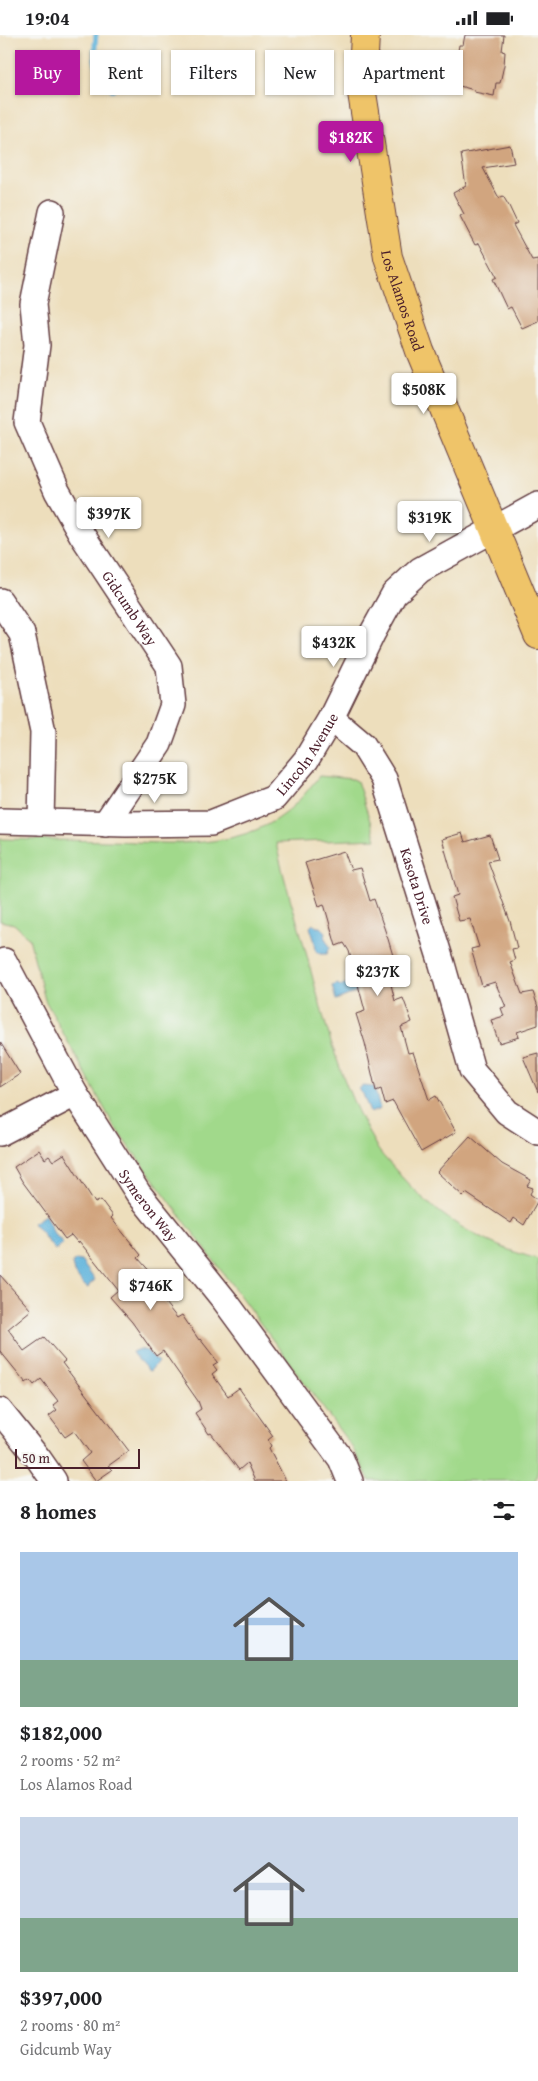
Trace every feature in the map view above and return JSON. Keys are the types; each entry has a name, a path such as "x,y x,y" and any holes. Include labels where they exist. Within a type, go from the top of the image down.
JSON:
{"main road":[{"name":"Los Alamos Road","path":"365,35 362,93 388,257 420,351 538,635"}],"street":[{"name":"Gidcumb Way","path":"52,212 33,304 37,345 27,422 57,491 82,535 169,666 173,705 160,744 105,824"},
{"name":"Lincoln Avenue","path":"0,821 105,824 212,823 274,798 306,760 331,718 394,594 420,570 538,505"},
{"path":"0,601 22,634 43,733 41,822"},
{"name":"Kasota Drive","path":"331,718 363,745 384,779 442,964 472,1070 507,1112 538,1133"},
{"name":"Symeron Way","path":"4,961 75,1094 138,1193 225,1301 341,1459 350,1481"},
{"path":"0,1133 75,1094"},
{"path":"0,1411 38,1457 54,1481"}],"green space":[{"path":"319,776 357,781 376,839 276,843 327,1029 352,1099 383,1156 424,1200 458,1225 477,1236 517,1253 538,1259 538,1470 535,1481 370,1481 352,1447 114,1126 45,1000 29,938 14,924 0,921 0,839 179,843 224,839 246,834 266,825 285,813 299,800"}],"water":[{"path":"313,924 321,927 326,932 325,938 330,947 327,954 320,954 316,951 310,927"},
{"path":"353,981 357,992 336,1000 332,986 338,984 340,986"},
{"path":"363,1086 374,1087 380,1109 370,1113 363,1094 358,1089"},
{"path":"45,1215 53,1232 63,1244 55,1250 33,1223"},
{"path":"76,1260 81,1261 95,1280 88,1288 75,1274 72,1263"},
{"path":"139,1349 147,1351 158,1362 150,1371 132,1352"}],"building":[{"path":"465,35 504,35 502,51 505,52 504,65 500,83 496,83 494,96 474,92 474,90 463,87 463,50 458,50 459,45 463,45"},
{"path":"510,145 514,163 483,168 499,198 503,196 509,206 517,223 513,225 532,260 538,259 538,321 522,328 511,307 507,309 493,279 497,277 479,243 475,245 460,216 464,214 453,193 466,186 461,154"},
{"path":"462,833 465,842 490,835 498,859 488,861 510,921 517,948 512,949 515,960 510,962 522,994 533,992 538,1007 538,1025 517,1032 519,1037 499,1043 491,1020 504,1016 501,1008 506,1007 495,982 482,986 471,949 479,947 470,919 459,921 452,897 458,895 442,839"},
{"path":"344,851 351,870 360,868 370,901 374,899 388,939 397,969 388,972 395,1001 403,998 412,1022 401,1027 408,1053 413,1052 429,1100 436,1096 456,1132 421,1152 393,1101 385,1104 381,1089 376,1091 356,1014 365,1011 349,951 344,943 336,946 324,904 319,906 305,863"},
{"path":"0,1042 20,1074 0,1087"},
{"path":"538,1053 538,1092 523,1057"},
{"path":"470,1136 502,1164 531,1180 527,1186 533,1188 530,1194 538,1200 524,1225 514,1218 511,1223 466,1193 463,1196 437,1172"},
{"path":"39,1150 45,1159 49,1156 53,1161 64,1154 95,1203 101,1200 113,1216 111,1218 141,1255 138,1258 160,1283 154,1289 177,1318 182,1315 199,1340 218,1362 213,1365 217,1370 212,1374 228,1396 239,1388 273,1436 268,1440 271,1446 269,1448 286,1481 255,1481 247,1463 239,1470 211,1433 209,1434 195,1413 201,1409 198,1401 163,1351 156,1356 132,1322 110,1297 118,1290 79,1241 78,1243 71,1235 65,1239 22,1181 14,1167"},
{"path":"0,1275 31,1310 8,1329 24,1351 44,1337 65,1361 62,1363 129,1451 108,1466 112,1470 96,1481 81,1461 90,1453 74,1431 65,1437 49,1416 57,1410 53,1405 58,1401 41,1379 34,1385 30,1380 26,1383 0,1351"}],"waterway":[{"path":"95,50 96,35"}]}
